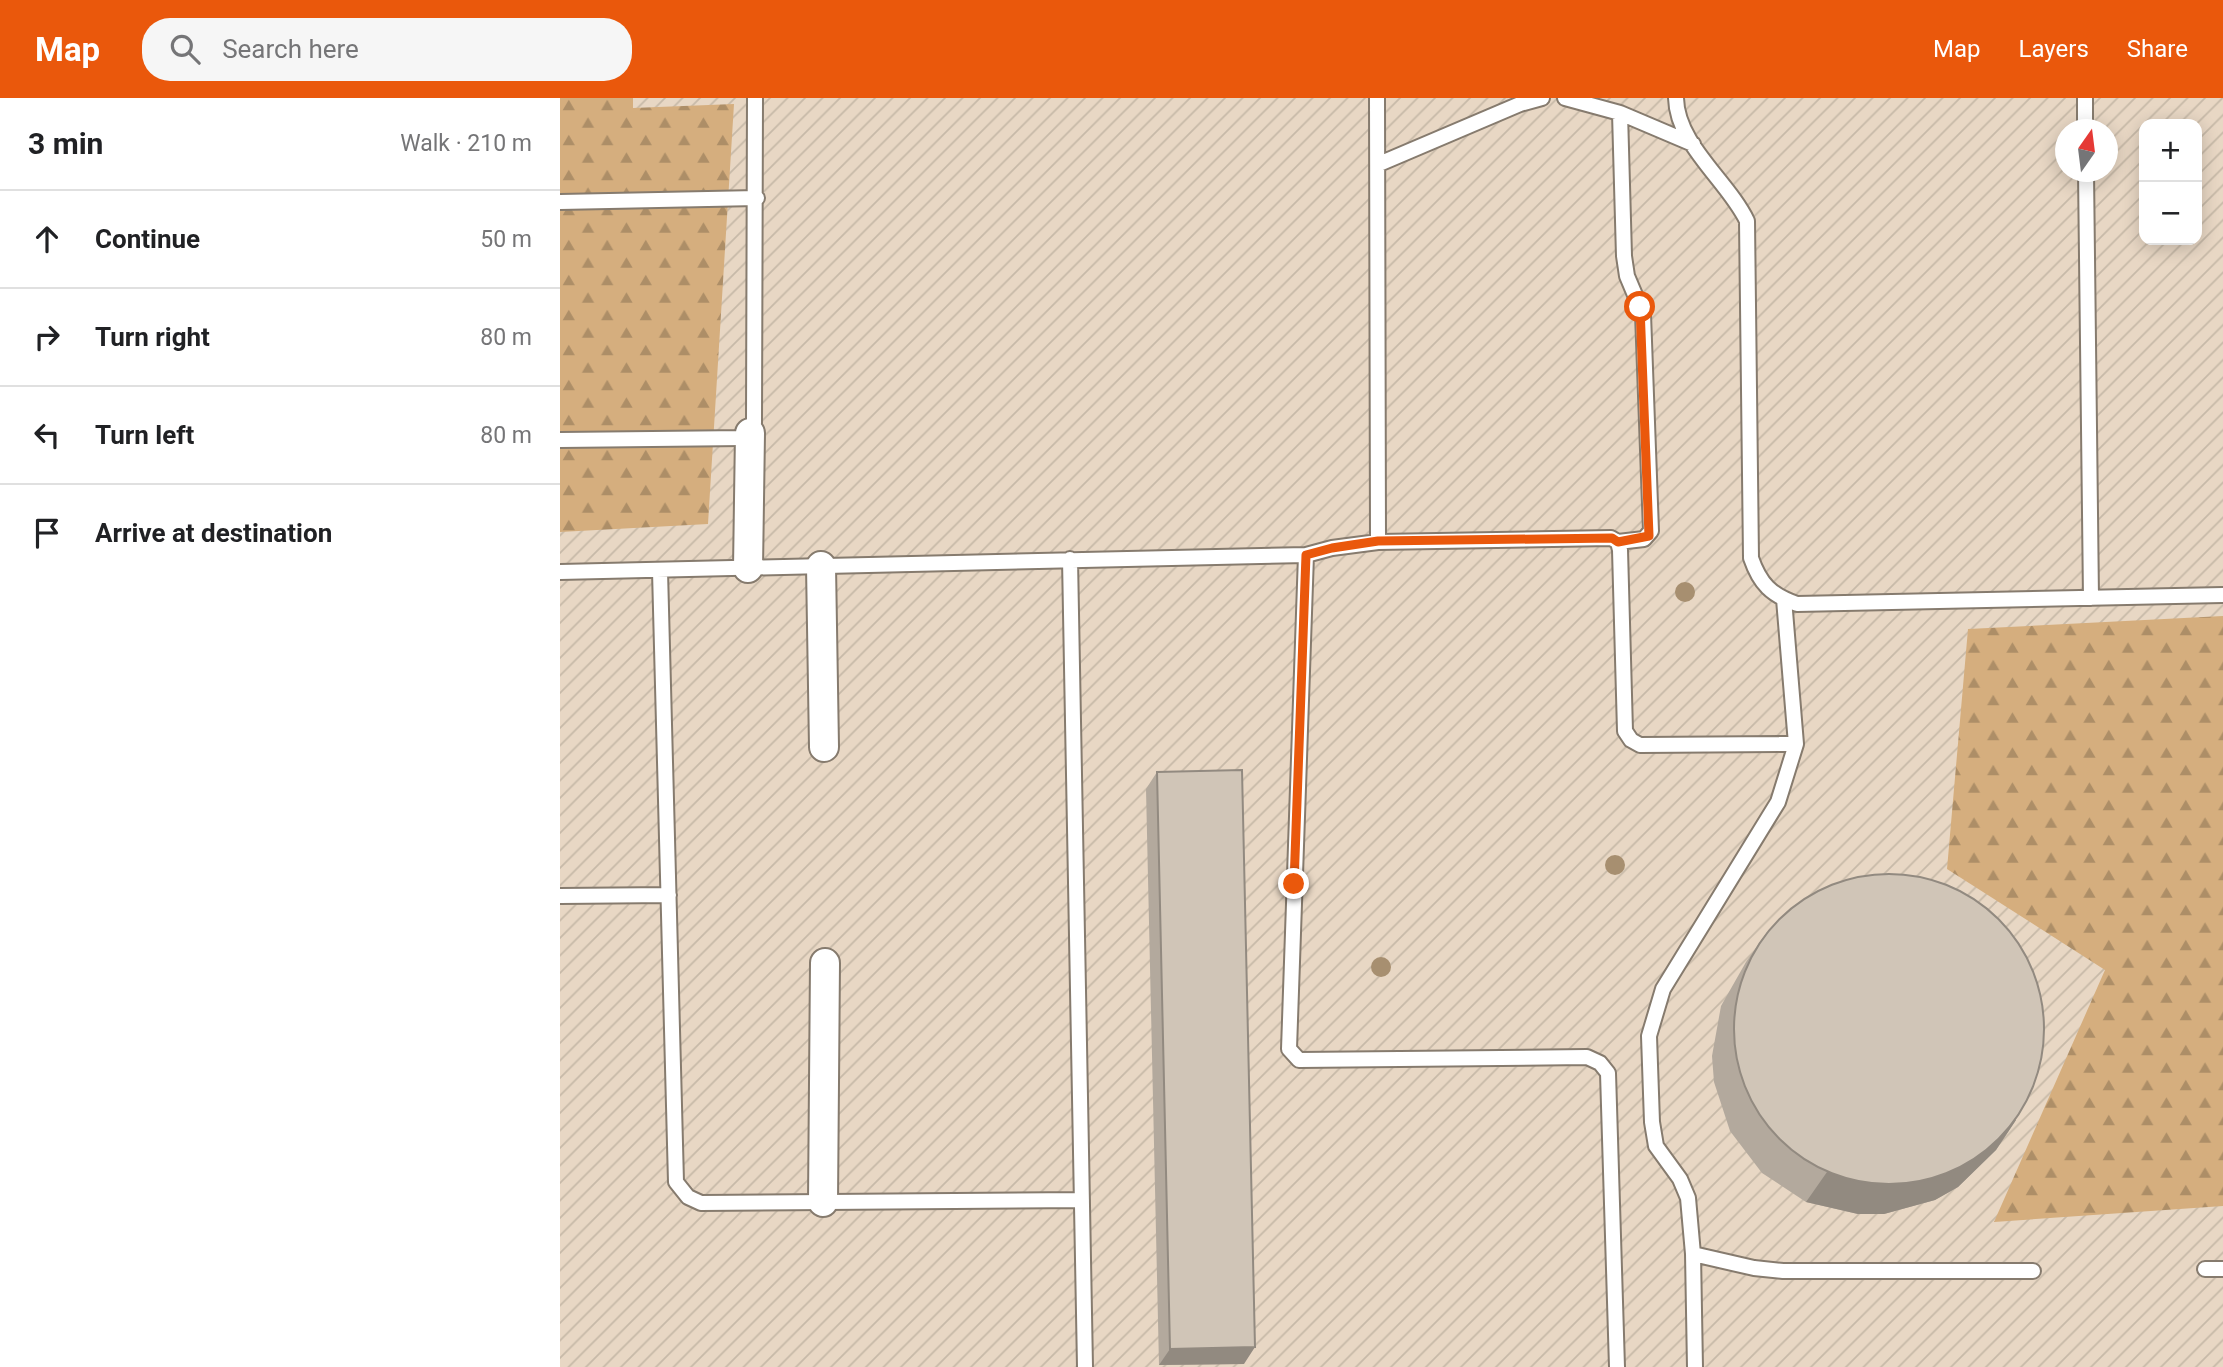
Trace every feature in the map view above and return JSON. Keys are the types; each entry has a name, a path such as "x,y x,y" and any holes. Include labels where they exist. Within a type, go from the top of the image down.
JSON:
{"street":[{"path":"748,568 750,433"},
{"path":"821,566 824,747"},
{"path":"823,1202 825,963"}],"lane":[{"path":"560,440 744,438 750,433 754,424 757,198 755,98"},
{"path":"1377,98 1378,541"},
{"path":"1379,164 1520,104 1542,98"},
{"path":"1565,98 1604,103 1620,113 1693,144"},
{"path":"1676,98 1682,126 1738,203 1747,221 1751,558 1759,578 1773,595 1797,604 2223,595"},
{"path":"2085,98 2085,119"},
{"path":"560,572 1306,555 1378,541 1612,538 1618,542 1644,539 1651,531 1643,314 1626,276 1620,113"},
{"path":"2086,182 2091,598"},
{"path":"560,202 757,198"},
{"path":"1618,542 1625,731 1630,740 1640,745 1796,744"},
{"path":"1306,555 1289,1049 1299,1060 1587,1057 1600,1063 1608,1073 1617,1367"},
{"path":"1070,559 1085,1367"},
{"path":"660,570 676,1182 688,1197 701,1203 1082,1200"},
{"path":"1695,1367 1693,1254 1688,1198 1680,1178 1656,1146 1652,1122 1649,1036 1664,989 1778,802 1796,744 1784,599"},
{"path":"560,897 669,895"},
{"path":"1693,1254 1754,1268 1783,1271 2033,1271"},
{"path":"2205,1269 2223,1269"}],"shaded area":[{"path":"560,98 2223,98 2223,1367 560,1367"}],"green space":[{"path":"560,98 633,98 633,108 734,104 708,524 560,532"},
{"path":"2223,616 2223,1206 1994,1222 2105,970 1947,869 1968,629"}],"building":[{"path":"1242,770 1255,1347 1170,1349 1157,772"},
{"path":"1889,874 1919,877 1962,892 1987,909 2009,931 2026,956 2037,984 2044,1029 2041,1059 2026,1102 2009,1127 1987,1149 1962,1166 1934,1177 1889,1184 1859,1181 1816,1166 1791,1149 1769,1127 1752,1102 1741,1074 1734,1029 1737,999 1752,956 1769,931 1791,909 1816,892 1844,881"}],"route":[{"path":"1294,884 1306,555 1378,541 1612,538 1618,542 1649,536 1651,531 1643,314 1640,307"}]}
